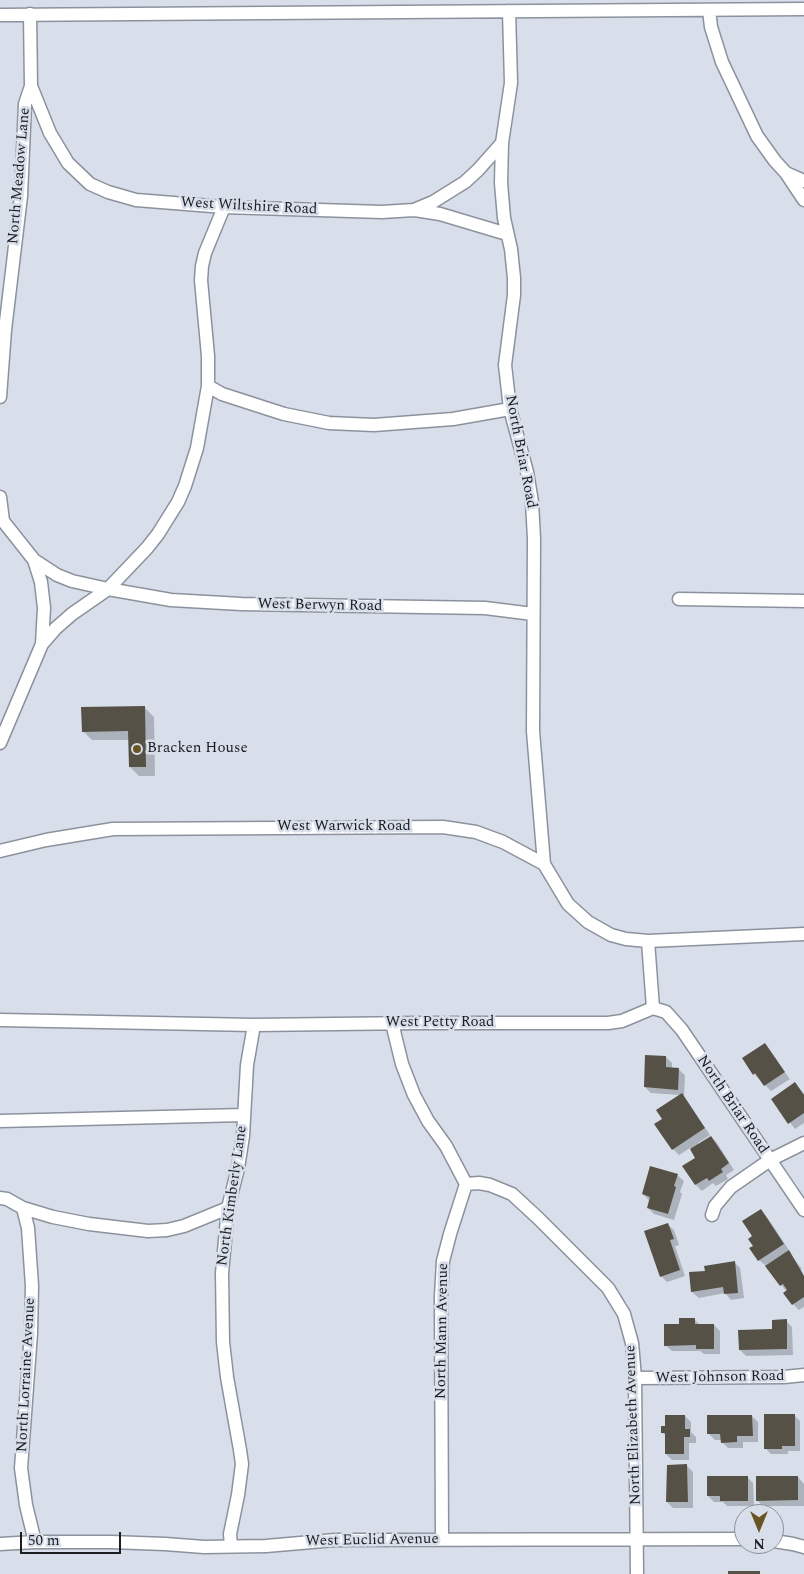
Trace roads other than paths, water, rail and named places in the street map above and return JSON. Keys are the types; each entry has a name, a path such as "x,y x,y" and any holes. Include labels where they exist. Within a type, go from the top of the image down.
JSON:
{"street":[{"path":"0,15 222,6 509,11 804,9"},
{"path":"709,10 711,27 719,54 749,121 770,155 786,173 804,200"},
{"name":"North Briar Road","path":"509,11 511,83 502,142 501,183 504,218 514,278 514,295 505,365 510,409 527,472 532,502 534,539 534,731 544,864"},
{"name":"North Meadow Lane","path":"0,397 4,330 21,196 25,104 31,86 30,14"},
{"name":"West Wiltshire Road","path":"31,86 50,133 68,163 90,184 108,192 136,200 224,207 382,212 414,210 433,202 464,182 478,170 502,142"},
{"path":"786,173 804,181"},
{"path":"0,742 42,644 72,614 108,589 147,548 158,534 186,486 197,448 208,386 208,356 201,280 202,266 224,207"},
{"path":"414,210 440,214 507,234"},
{"path":"208,386 222,394 284,414 329,423 374,425 453,419 510,409"},
{"path":"0,497 1,520 34,560 44,595 42,644"},
{"name":"West Berwyn Road","path":"34,560 57,575 72,581 171,600 280,606 485,608 534,614"},
{"path":"679,599 804,600"},
{"name":"West Warwick Road","path":"0,851 46,840 113,829 430,826 476,832 503,842 544,864"},
{"path":"544,864 568,904 588,922 611,935 648,941 804,934"},
{"path":"648,941 653,1008"},
{"name":"North Briar Road","path":"653,1008 666,1012 678,1026 804,1210"},
{"name":"West Petty Road","path":"0,1020 254,1025 608,1023 622,1021 653,1008"},
{"path":"392,1023 402,1064 414,1095 428,1121 446,1146 466,1184"},
{"name":"North Kimberly Lane","path":"231,1546 230,1534 242,1464 223,1342 222,1273 228,1208 238,1168 243,1136 246,1066 254,1025"},
{"path":"0,1121 243,1115"},
{"path":"712,1215 731,1187 770,1160 804,1143"},
{"name":"North Elizabeth Avenue","path":"466,1184 480,1183 490,1185 512,1194 608,1288 617,1300 628,1325 632,1343 635,1378 637,1574"},
{"name":"North Mann Avenue","path":"442,1539 441,1296 443,1262 466,1184"},
{"path":"2,1196 23,1208 53,1217 88,1224 148,1231 167,1230 184,1226 228,1208"},
{"name":"North Lorraine Avenue","path":"23,1208 28,1228 32,1286 29,1369 21,1468 26,1505 35,1542"},
{"name":"West Johnson Road","path":"635,1378 804,1376"},
{"name":"West Euclid Avenue","path":"0,1544 35,1542 165,1544 204,1547 266,1546 335,1540 734,1539"},
{"path":"784,1543 804,1547"}],"place":[{"name":"Bracken House","path":"137,749"}]}
